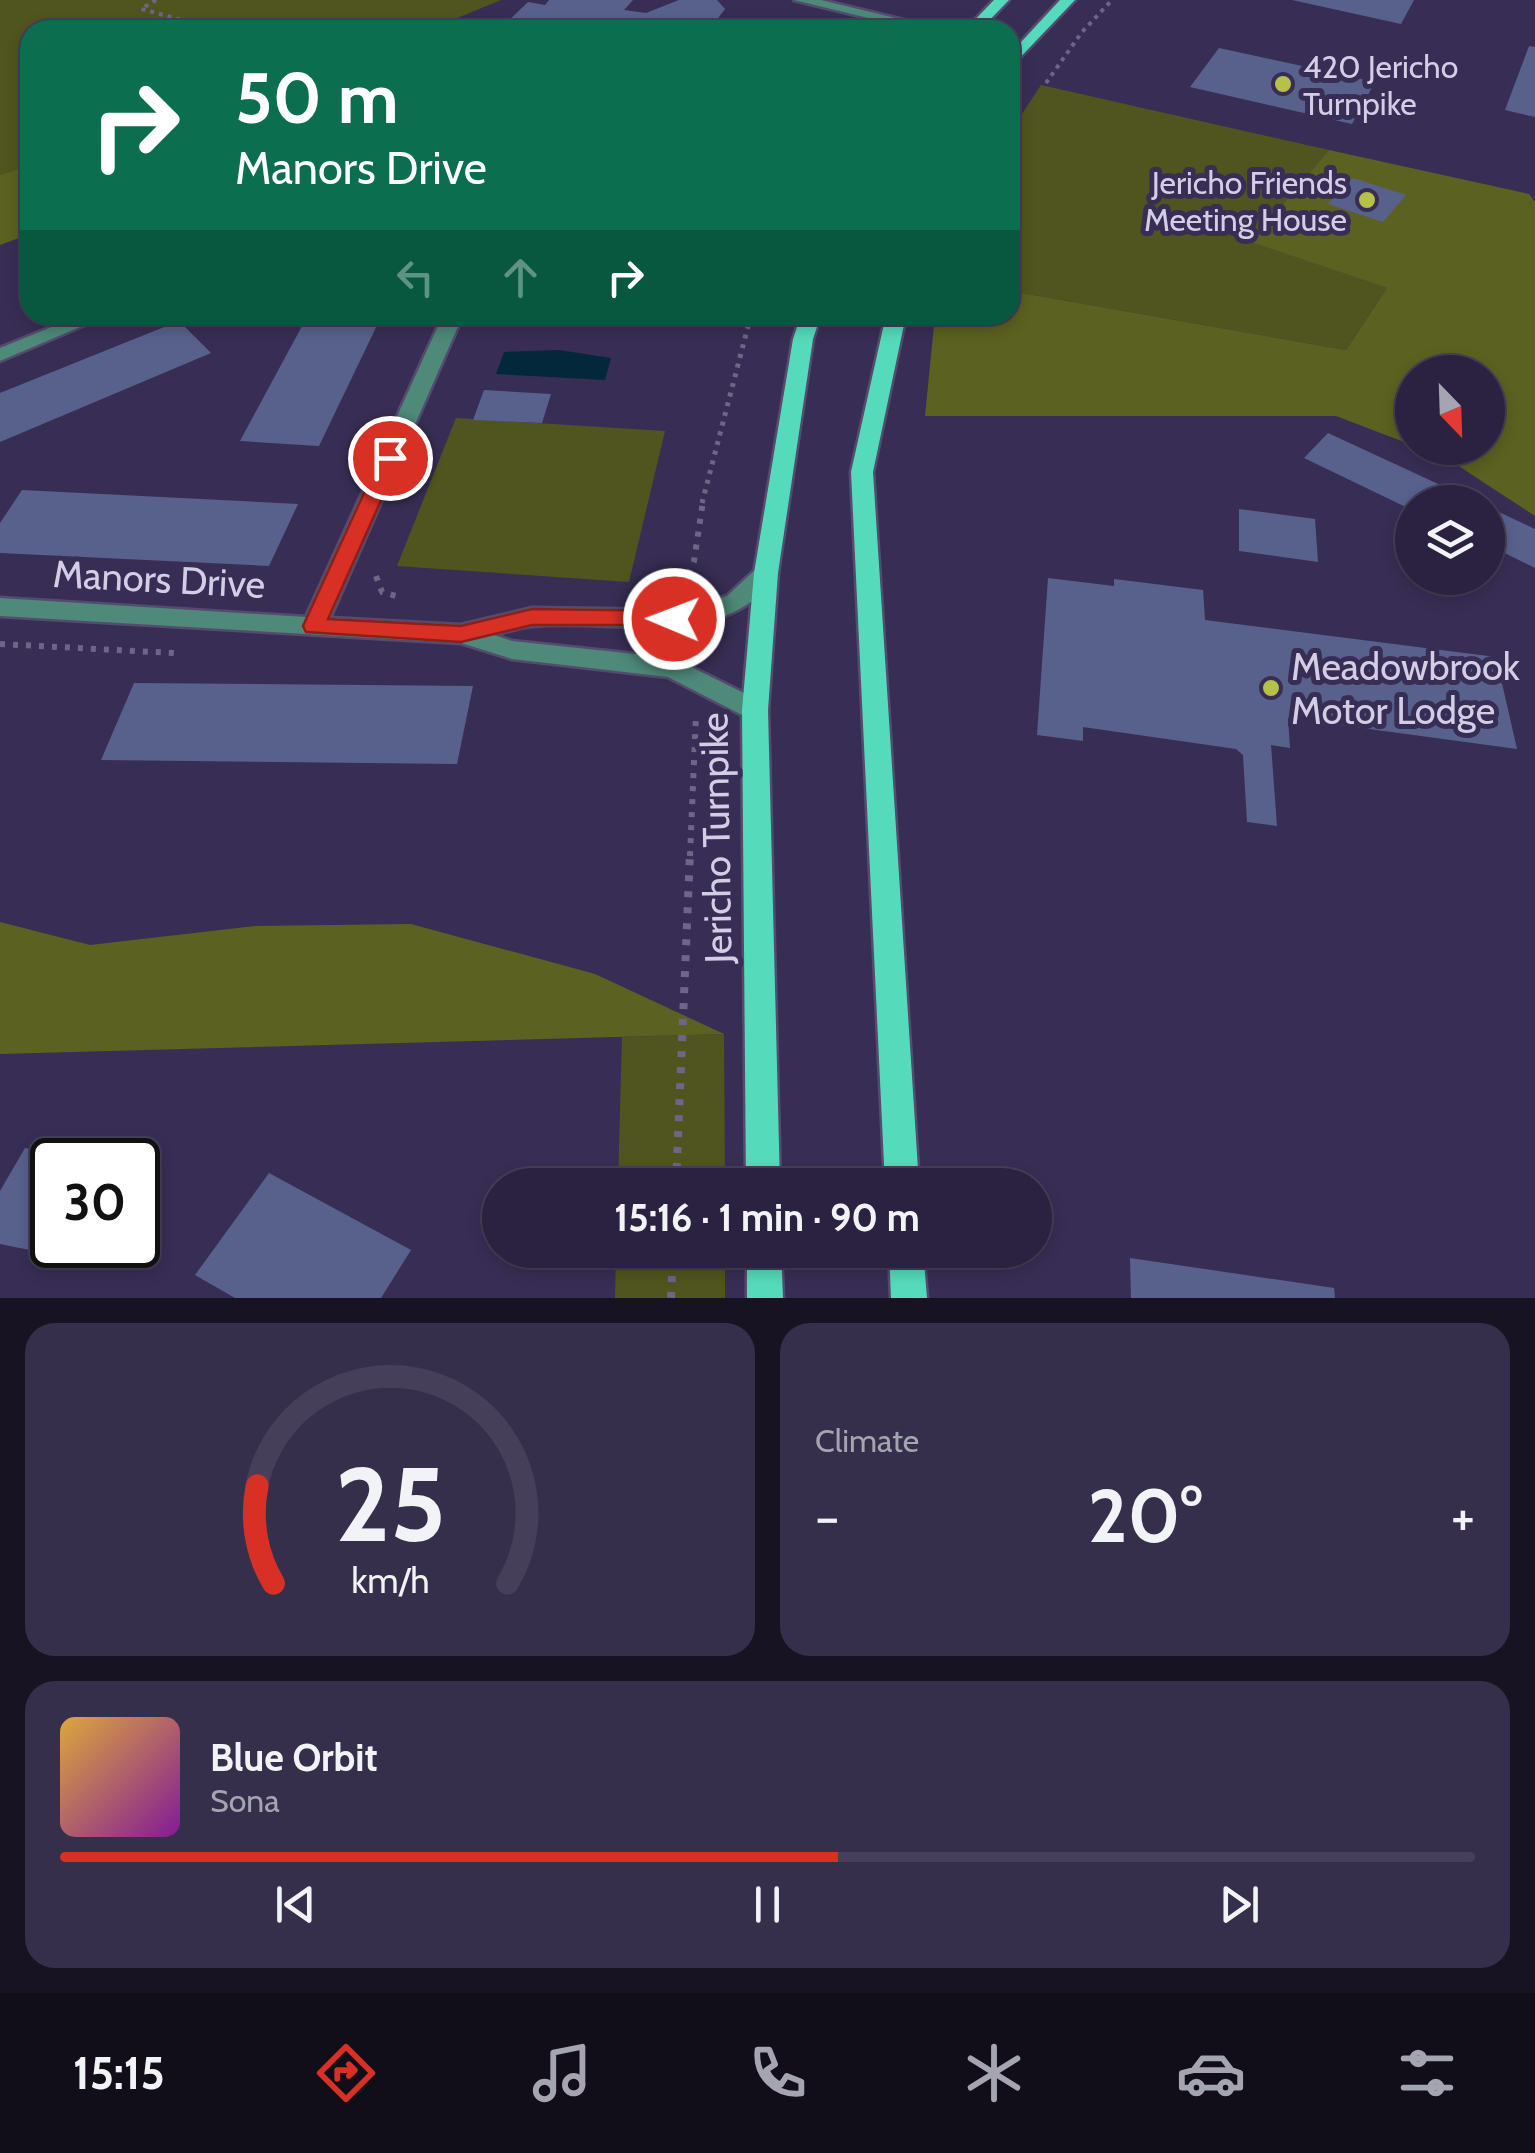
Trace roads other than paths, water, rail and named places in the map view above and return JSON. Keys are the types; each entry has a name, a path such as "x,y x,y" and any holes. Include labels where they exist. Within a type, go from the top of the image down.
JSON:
{"main road":[{"path":"982,20 1002,0"},
{"path":"1020,44 1068,0"},
{"name":"Jericho Turnpike","path":"763,1168 755,710 766,572 808,325"},
{"path":"894,325 862,472 901,1168"},
{"path":"764,1268 765,1298"},
{"path":"907,1268 909,1298"}],"street":[{"path":"802,0 893,20"},
{"path":"0,355 74,325"},
{"name":"Manors Drive","path":"314,626 449,325"},
{"name":"Manors Drive","path":"461,634 532,617 674,619 735,602 766,572"},
{"name":"Manors Drive","path":"0,608 461,634 512,650 673,668 755,710"}],"water":[{"path":"559,350 611,358 605,380 496,374 504,352"}],"place":[{"name":"420 Jericho Turnpike","path":"1283,84"},
{"name":"Jericho Friends Meeting House","path":"1367,200"},
{"name":"Meadowbrook Motor Lodge","path":"1271,688"}]}
